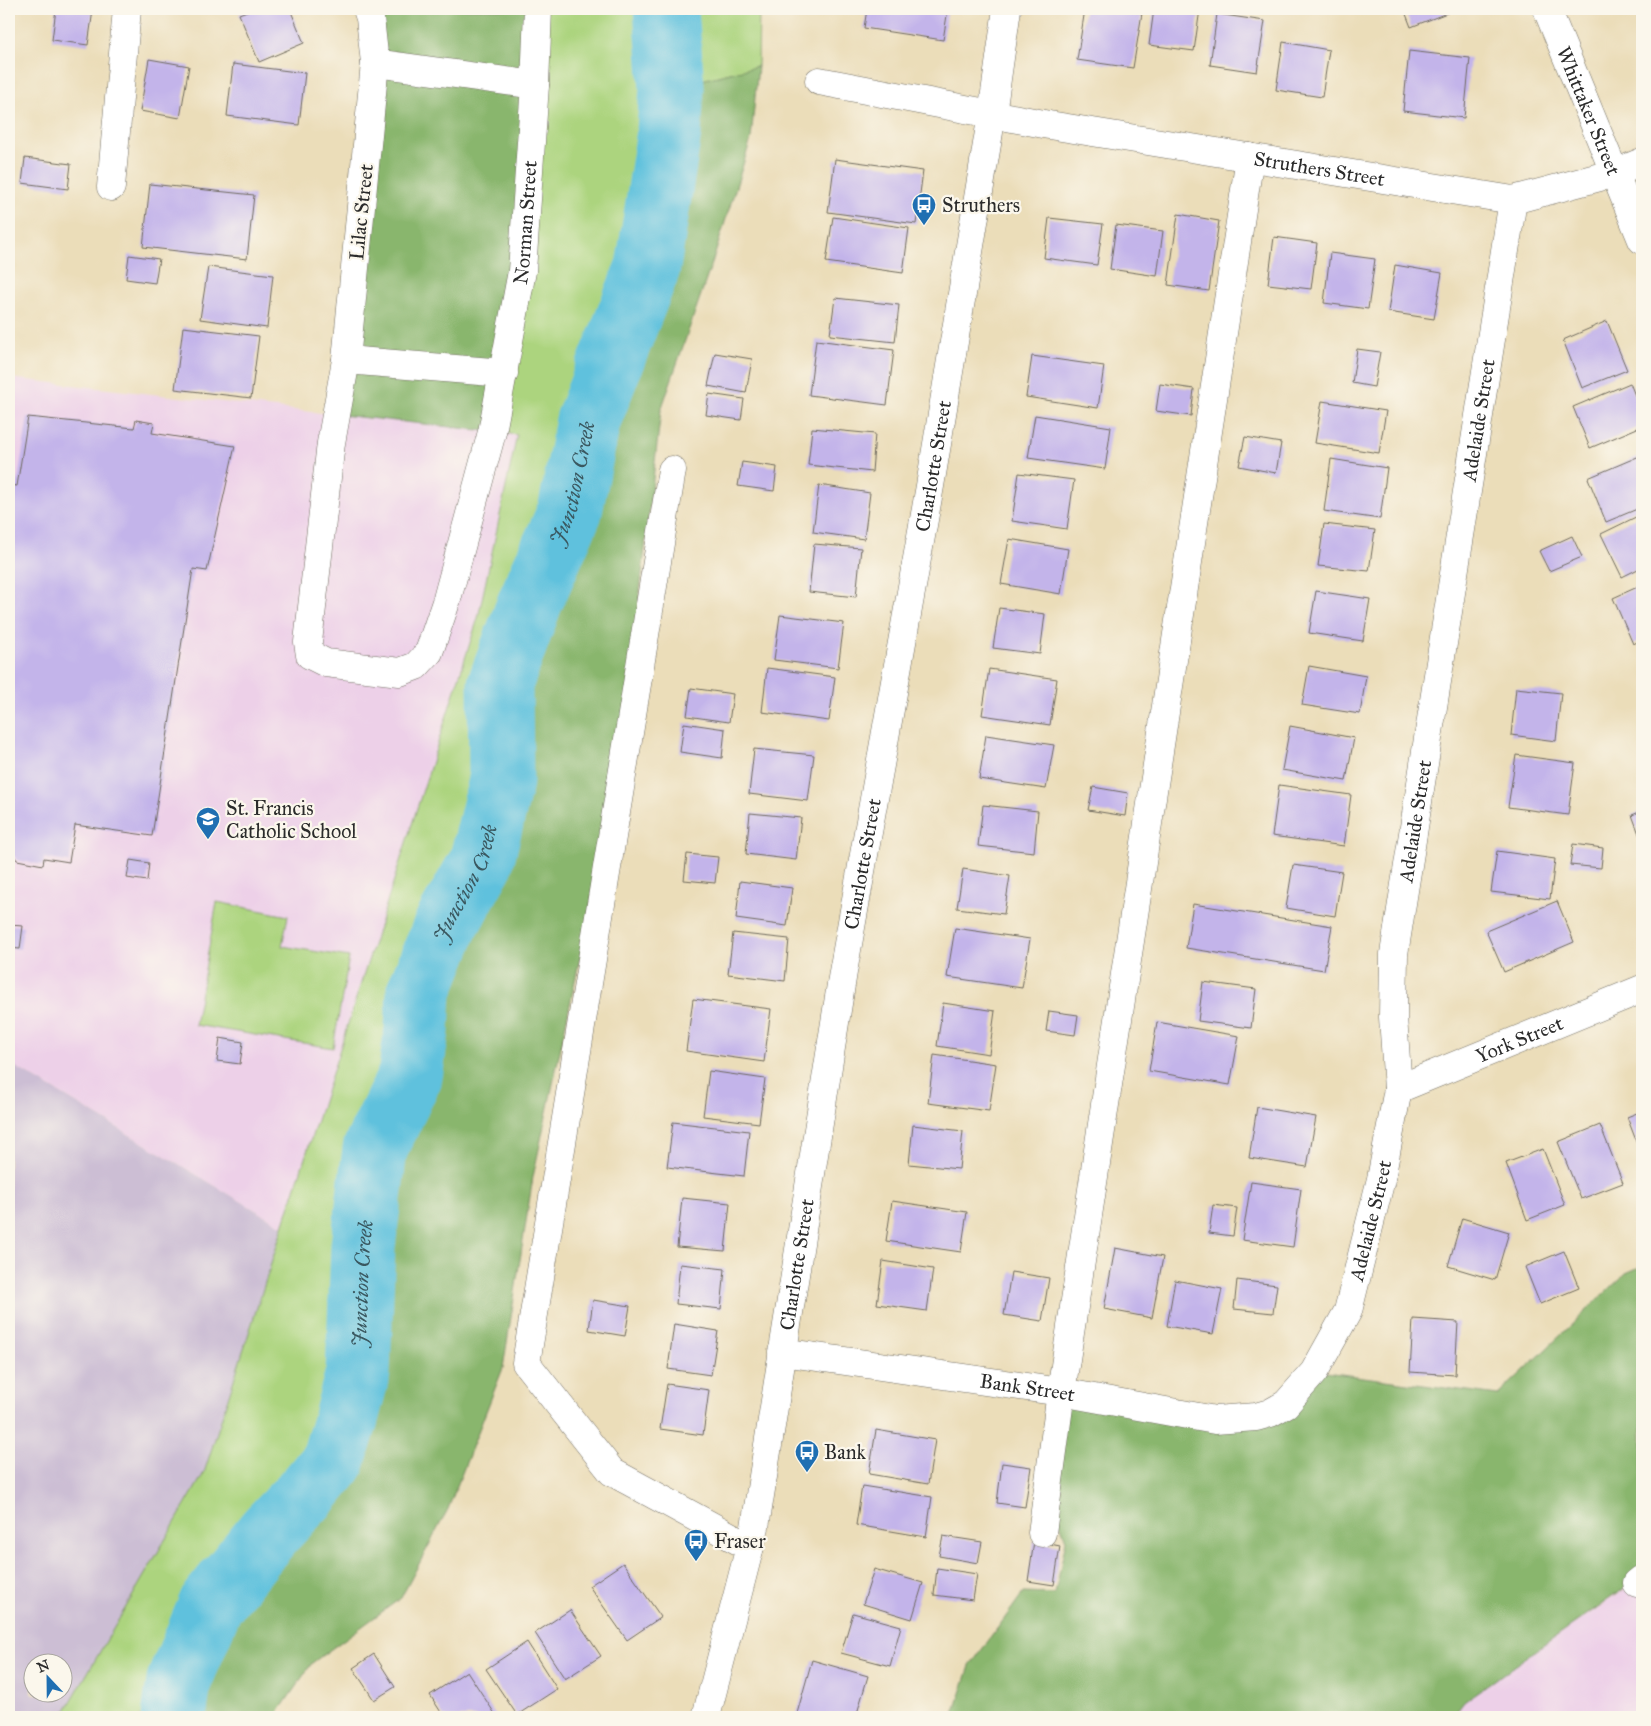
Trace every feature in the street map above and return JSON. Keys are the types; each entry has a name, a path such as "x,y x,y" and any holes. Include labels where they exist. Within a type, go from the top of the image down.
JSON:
{"street":[{"path":"111,187 127,9"},
{"name":"Lilac Street","path":"367,9 376,62 346,360 330,450 308,642 310,655 326,663 400,672 416,666 429,652 446,599 492,432"},
{"name":"Norman Street","path":"492,432 522,271 535,85 538,9"},
{"name":"Charlotte Street","path":"706,1717 755,1527 843,972 930,486 1008,9"},
{"name":"Whittaker Street","path":"1547,9 1642,240"},
{"path":"376,62 535,85"},
{"name":"Struthers Street","path":"819,81 1058,127 1514,200 1615,173 1642,162"},
{"path":"1042,1533 1061,1392 1250,157"},
{"name":"Adelaide Street","path":"1270,1413 1286,1404 1314,1372 1348,1311 1381,1179 1398,1089 1393,1017 1394,954 1514,200"},
{"path":"346,360 504,373"},
{"path":"672,470 526,1363 612,1472 750,1547"},
{"name":"York Street","path":"1398,1089 1642,989"},
{"name":"Bank Street","path":"782,1352 1061,1392 1215,1420 1256,1417 1270,1413"}],"shaded area":[{"name":"St. Francis Catholic School","path":"9,378 517,435 478,618 284,1227 9,1063"},
{"path":"9,1063 284,1227 204,1473 72,1700 72,1654 22,1654 22,1704 70,1704 62,1717 9,1717"},
{"path":"1635,1582 1642,1591 1642,1717 1452,1717 1464,1701"}],"green space":[{"path":"370,9 535,9 519,269 487,431 341,415"},
{"path":"535,9 759,9 758,66 670,88 667,130 645,265 586,419 568,510 528,601 497,684 499,782 478,863 443,924 417,991 408,1075 373,1148 361,1246 355,1371 331,1460 267,1531 209,1603 177,1680 171,1717 62,1717 70,1704 72,1704 72,1700 204,1473 478,618 517,435 487,431"},
{"path":"758,66 751,139 715,254 661,410 628,695 587,925 533,1177 503,1368 448,1509 401,1598 312,1663 275,1717 171,1717 177,1680 209,1603 267,1531 331,1460 355,1371 361,1246 373,1148 408,1075 417,991 443,924 478,862 499,782 497,684 528,601 568,510 586,419 645,265 667,130 670,88"},
{"path":"217,902 288,916 282,946 349,957 333,1048 195,1025"},
{"path":"1642,1266 1642,1576 1464,1701 1452,1717 953,1717 970,1666 1023,1593 1055,1594 1066,1540 1047,1486 1059,1389 1256,1416 1311,1370 1498,1395 1626,1273"}],"building":[{"path":"56,9 93,10 88,45 52,40"},
{"path":"252,9 290,9 304,43 259,62 239,14"},
{"path":"867,9 948,9 943,40 864,28"},
{"path":"1085,9 1116,9 1142,13 1133,68 1077,60"},
{"path":"1154,9 1200,9 1194,51 1149,45"},
{"path":"1404,9 1457,9 1411,27"},
{"path":"1217,14 1265,21 1257,72 1210,65"},
{"path":"1283,42 1329,50 1322,97 1276,90"},
{"path":"1409,51 1470,58 1464,118 1403,111"},
{"path":"149,59 189,66 180,118 140,111"},
{"path":"233,64 305,73 299,125 227,116"},
{"path":"25,158 71,164 68,189 22,183"},
{"path":"835,159 923,171 916,224 828,212"},
{"path":"150,184 254,195 247,259 143,247"},
{"path":"1178,214 1219,221 1209,291 1168,285"},
{"path":"833,217 909,228 903,273 826,262"},
{"path":"1049,218 1103,224 1097,265 1044,258"},
{"path":"1116,225 1163,231 1157,276 1110,269"},
{"path":"1274,237 1317,243 1311,289 1268,284"},
{"path":"1330,253 1375,259 1368,309 1324,303"},
{"path":"129,255 159,259 155,283 126,279"},
{"path":"1395,265 1442,273 1434,319 1388,312"},
{"path":"208,267 273,275 267,328 200,319"},
{"path":"835,298 899,305 895,342 830,335"},
{"path":"1607,321 1627,370 1582,388 1563,340"},
{"path":"183,327 259,336 251,398 175,389"},
{"path":"816,340 894,350 887,405 809,395"},
{"path":"1357,349 1380,352 1374,387 1352,383"},
{"path":"715,353 752,359 746,393 708,386"},
{"path":"1032,356 1104,366 1098,408 1026,397"},
{"path":"1630,383 1642,413 1642,426 1590,448 1573,407"},
{"path":"1160,384 1194,389 1191,416 1156,411"},
{"path":"709,394 744,399 741,420 706,415"},
{"path":"1322,401 1386,411 1379,453 1315,443"},
{"path":"1035,415 1111,427 1105,469 1028,458"},
{"path":"28,417 134,428 136,420 154,423 152,433 235,446 207,571 193,569 152,836 75,825 69,862 44,858 43,865 17,860 9,849 9,485 17,486"},
{"path":"812,428 875,434 872,472 808,465"},
{"path":"1245,437 1281,443 1276,473 1239,466"},
{"path":"1642,455 1642,507 1606,522 1588,478"},
{"path":"1331,459 1387,468 1380,519 1324,511"},
{"path":"742,462 777,467 774,491 738,486"},
{"path":"1019,473 1074,480 1067,529 1012,521"},
{"path":"819,485 870,493 864,539 813,532"},
{"path":"1642,514 1642,567 1622,577 1601,534"},
{"path":"1324,524 1375,530 1369,571 1318,566"},
{"path":"1572,536 1582,557 1549,571 1539,551"},
{"path":"1009,539 1068,549 1061,594 1001,584"},
{"path":"814,544 861,548 856,597 809,592"},
{"path":"1642,585 1642,640 1633,644 1613,598"},
{"path":"1316,591 1370,599 1363,641 1309,633"},
{"path":"999,608 1045,614 1040,654 993,648"},
{"path":"780,615 844,623 838,668 774,660"},
{"path":"1309,666 1366,676 1360,714 1302,705"},
{"path":"767,668 835,677 829,721 762,712"},
{"path":"989,669 1057,679 1050,725 982,715"},
{"path":"691,688 733,694 729,722 687,716"},
{"path":"1516,688 1561,693 1556,741 1511,735"},
{"path":"684,723 725,729 722,758 680,752"},
{"path":"1290,726 1354,738 1346,781 1282,770"},
{"path":"986,735 1054,745 1046,789 979,779"},
{"path":"754,749 814,755 808,801 749,794"},
{"path":"1516,755 1575,763 1568,815 1508,807"},
{"path":"1279,785 1351,795 1344,846 1272,836"},
{"path":"1093,787 1128,793 1125,816 1088,810"},
{"path":"983,805 1038,811 1034,852 978,846"},
{"path":"1642,811 1642,842 1632,815"},
{"path":"750,813 801,818 796,860 746,854"},
{"path":"1573,844 1603,848 1601,868 1570,865"},
{"path":"1497,851 1555,859 1550,899 1491,892"},
{"path":"687,854 718,857 715,883 684,880"},
{"path":"130,860 149,863 147,881 127,878"},
{"path":"1293,865 1342,872 1335,916 1286,908"},
{"path":"963,869 1010,876 1004,914 957,908"},
{"path":"740,881 792,888 787,926 736,919"},
{"path":"1557,901 1574,942 1504,972 1486,931"},
{"path":"1193,904 1332,926 1324,970 1186,948"},
{"path":"9,925 23,926 20,949 9,948"},
{"path":"955,928 1030,939 1022,988 947,977"},
{"path":"733,933 789,939 785,981 728,974"},
{"path":"1203,982 1256,989 1251,1028 1198,1021"},
{"path":"693,999 771,1009 764,1062 686,1051"},
{"path":"943,1003 995,1011 989,1054 937,1046"},
{"path":"1049,1011 1078,1015 1075,1035 1046,1031"},
{"path":"1157,1022 1239,1036 1230,1085 1149,1071"},
{"path":"220,1038 243,1042 240,1064 217,1061"},
{"path":"934,1055 996,1064 989,1111 928,1103"},
{"path":"709,1071 765,1079 759,1123 703,1116"},
{"path":"1257,1107 1316,1117 1307,1167 1249,1158"},
{"path":"1642,1111 1642,1156 1627,1117"},
{"path":"673,1122 749,1131 744,1176 667,1167"},
{"path":"913,1125 963,1131 959,1169 909,1164"},
{"path":"1600,1125 1623,1183 1581,1199 1558,1142"},
{"path":"1543,1149 1565,1205 1527,1220 1506,1163"},
{"path":"1251,1182 1301,1189 1293,1247 1242,1240"},
{"path":"682,1198 730,1203 725,1251 677,1247"},
{"path":"892,1201 967,1212 961,1252 886,1241"},
{"path":"1213,1205 1237,1208 1233,1236 1209,1233"},
{"path":"1462,1218 1509,1232 1495,1280 1448,1266"},
{"path":"1115,1248 1163,1257 1152,1318 1104,1309"},
{"path":"1564,1251 1579,1288 1540,1304 1525,1267"},
{"path":"883,1261 933,1269 927,1311 877,1304"},
{"path":"680,1264 725,1269 721,1309 676,1304"},
{"path":"1011,1272 1049,1278 1042,1321 1004,1315"},
{"path":"1175,1280 1222,1289 1213,1334 1167,1326"},
{"path":"1237,1280 1277,1285 1273,1313 1234,1309"},
{"path":"593,1300 630,1306 625,1336 589,1330"},
{"path":"1413,1319 1458,1322 1455,1375 1410,1372"},
{"path":"674,1324 718,1331 711,1375 668,1369"},
{"path":"667,1384 709,1390 703,1435 660,1429"},
{"path":"876,1430 935,1440 928,1484 869,1474"},
{"path":"1002,1463 1031,1467 1025,1507 997,1503"},
{"path":"862,1486 932,1497 926,1537 856,1525"},
{"path":"943,1536 982,1542 978,1563 939,1556"},
{"path":"1034,1541 1060,1546 1054,1585 1028,1581"},
{"path":"623,1563 661,1617 627,1640 589,1586"},
{"path":"937,1568 977,1574 973,1600 934,1595"},
{"path":"874,1569 923,1583 912,1619 863,1604"},
{"path":"570,1610 601,1656 565,1679 535,1633"},
{"path":"853,1613 901,1626 890,1666 841,1653"},
{"path":"527,1642 557,1689 517,1715 486,1669"},
{"path":"374,1654 395,1687 374,1700 353,1668"},
{"path":"812,1660 868,1676 856,1717 796,1717"},
{"path":"467,1671 497,1717 444,1717 430,1695"}],"waterway":[{"name":"Junction Creek","path":"174,1717 179,1681 211,1604 269,1532 311,1488 333,1461 346,1418 358,1372 363,1246 375,1149 410,1076 417,1030 419,992 446,925 481,863 501,781 500,684 530,602 570,511 588,421 648,267 669,132 672,88 666,9"}],"place":[{"name":"Struthers","path":"924,226"},
{"name":"St. Francis Catholic School","path":"208,840"},
{"name":"Bank","path":"807,1473"},
{"name":"Fraser","path":"696,1562"}]}
